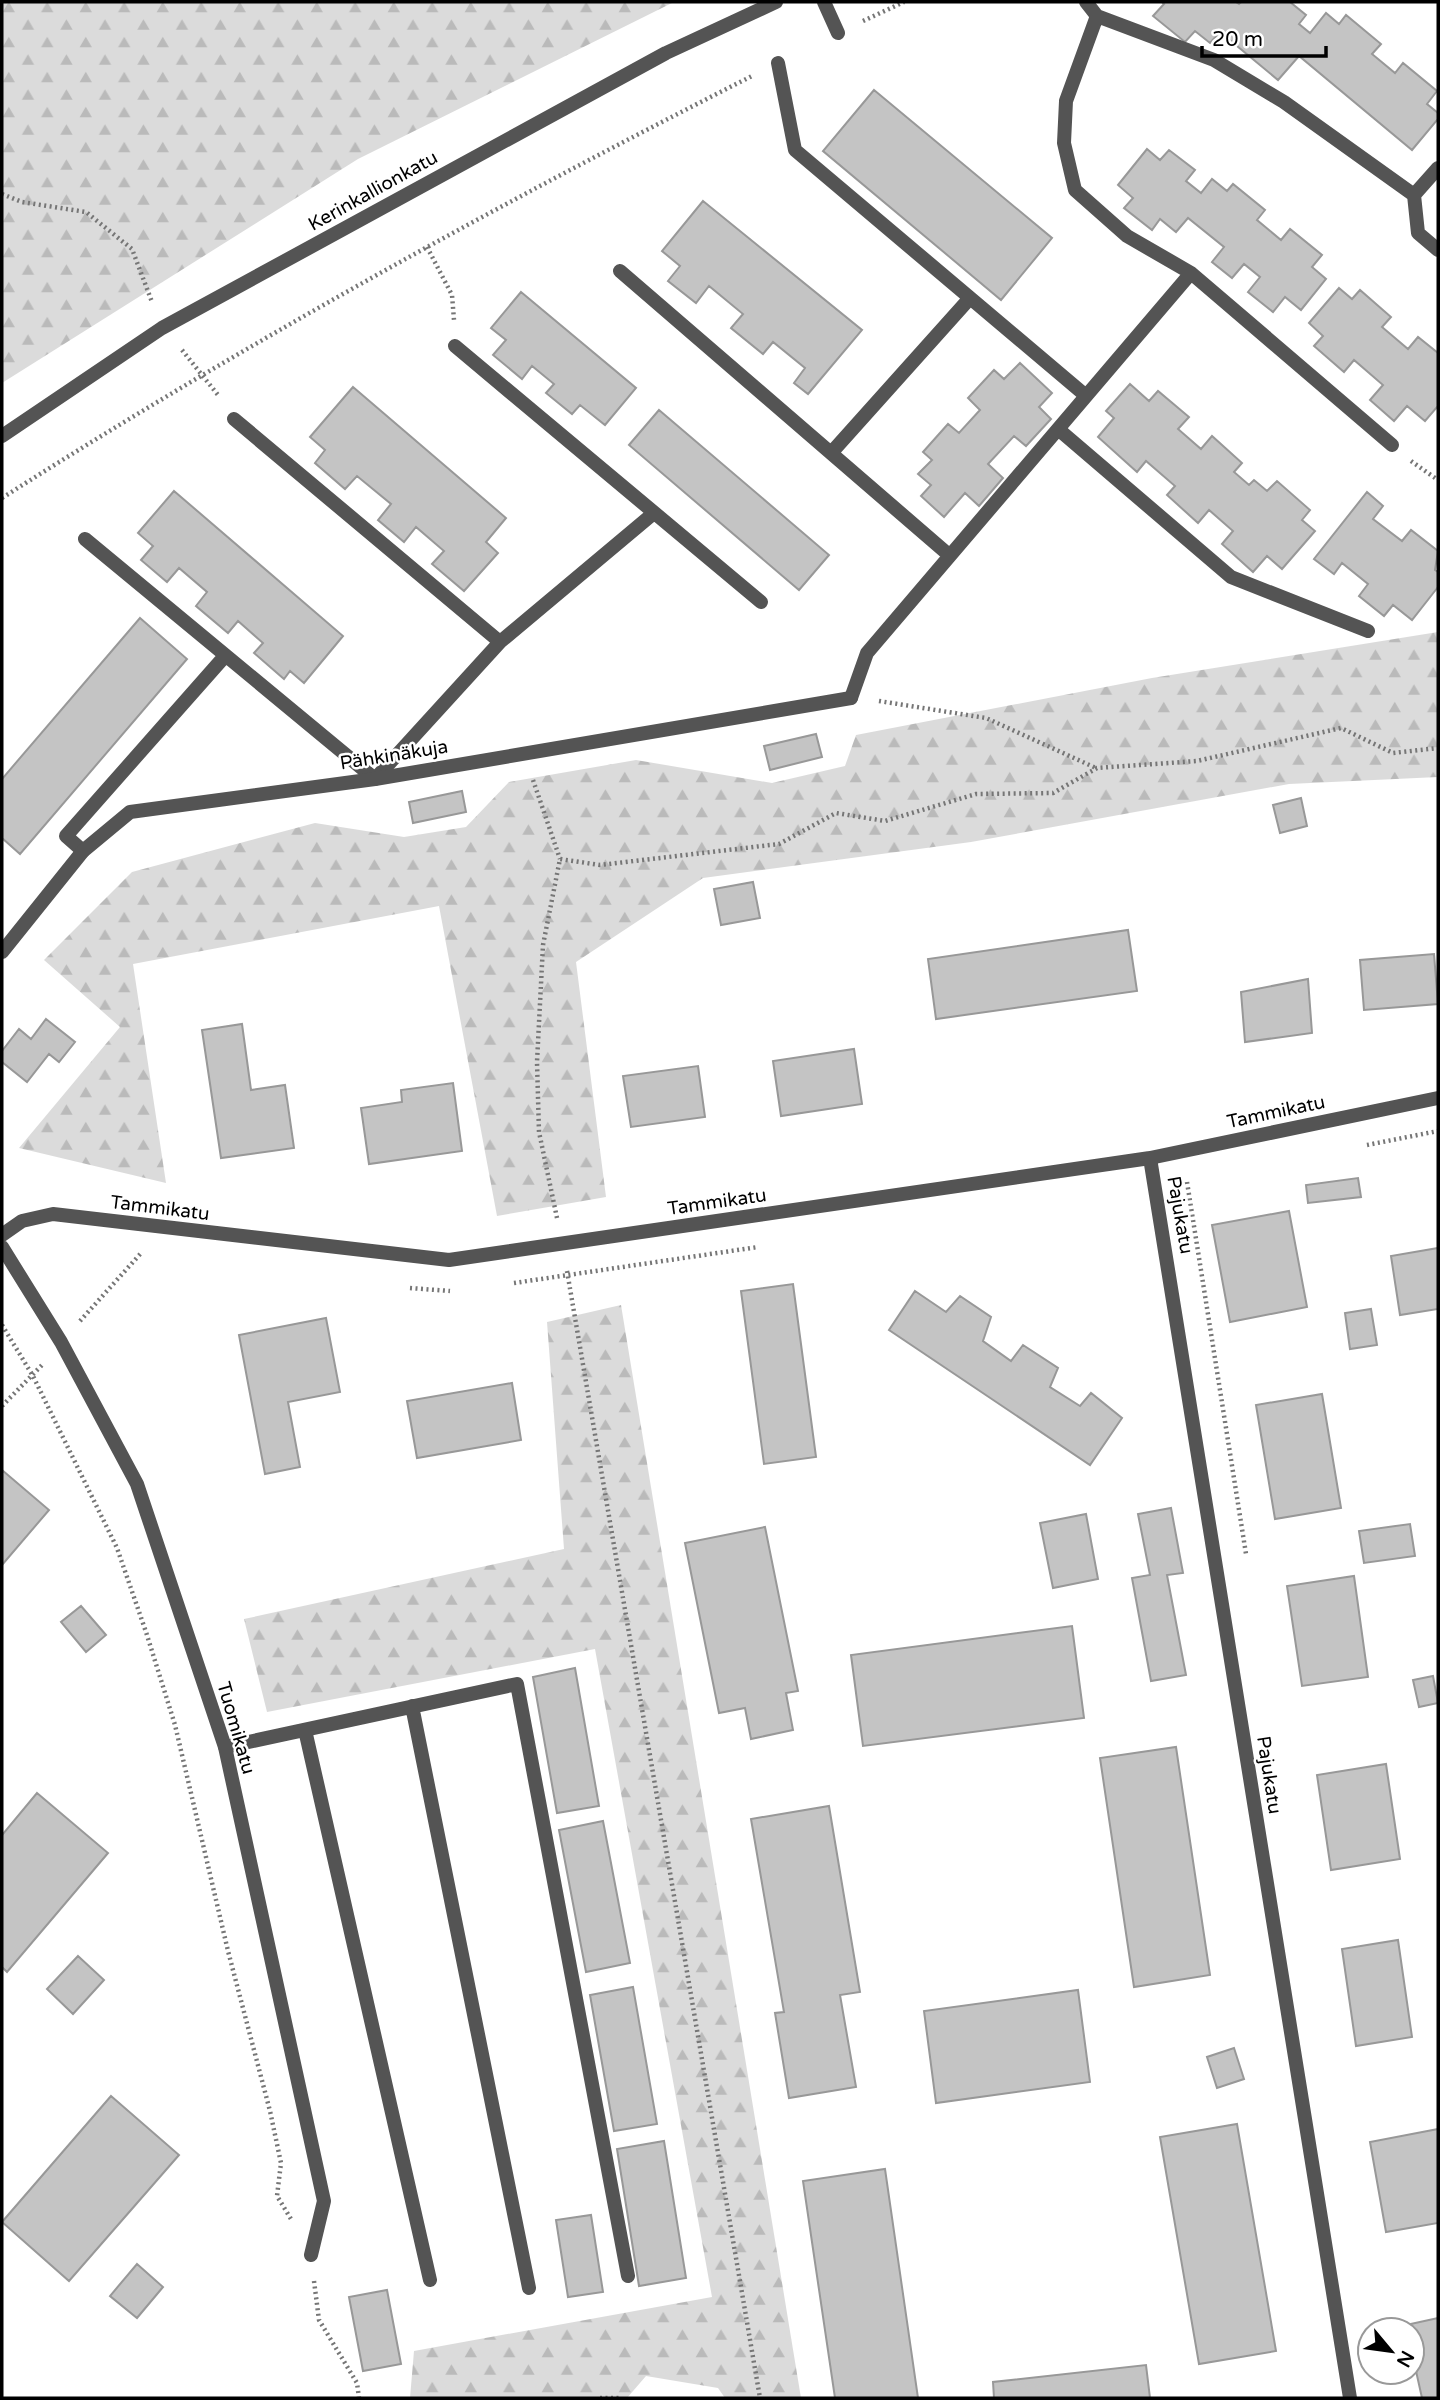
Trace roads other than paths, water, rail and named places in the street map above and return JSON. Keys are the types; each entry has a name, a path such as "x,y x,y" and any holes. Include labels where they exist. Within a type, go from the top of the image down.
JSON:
{"street":[{"name":"Kerinkallionkatu","path":"2,436 162,328 666,53 776,2"},
{"path":"824,2 838,33"},
{"path":"1086,2 1097,16 1214,60 1284,102 1414,195"},
{"path":"1097,16 1066,101 1064,143 1075,190 1127,236 1191,273 1392,444"},
{"path":"778,63 794,150 1085,395"},
{"path":"1438,168 1414,195 1418,233 1438,250"},
{"path":"620,271 949,555 1191,273"},
{"path":"832,452 970,298"},
{"path":"455,346 761,603"},
{"path":"234,419 500,642"},
{"path":"1058,429 1231,577 1368,631"},
{"path":"85,539 375,779 500,642 654,513"},
{"name":"Pähkinäkuja","path":"2,952 83,851 130,812 375,779 850,698 867,653 949,555"},
{"path":"83,851 66,836 225,656"},
{"name":"Tammikatu","path":"2,1235 22,1221 53,1214 449,1260 1150,1158 1438,1098"},
{"name":"Pajukatu","path":"1150,1158 1350,2398"},
{"name":"Tuomikatu","path":"2,1247 61,1342 137,1485 225,1747 324,2201 312,2255"},
{"path":"225,1747 517,1684 628,2276"},
{"path":"412,1706 529,2288"},
{"path":"305,1730 430,2280"}]}
